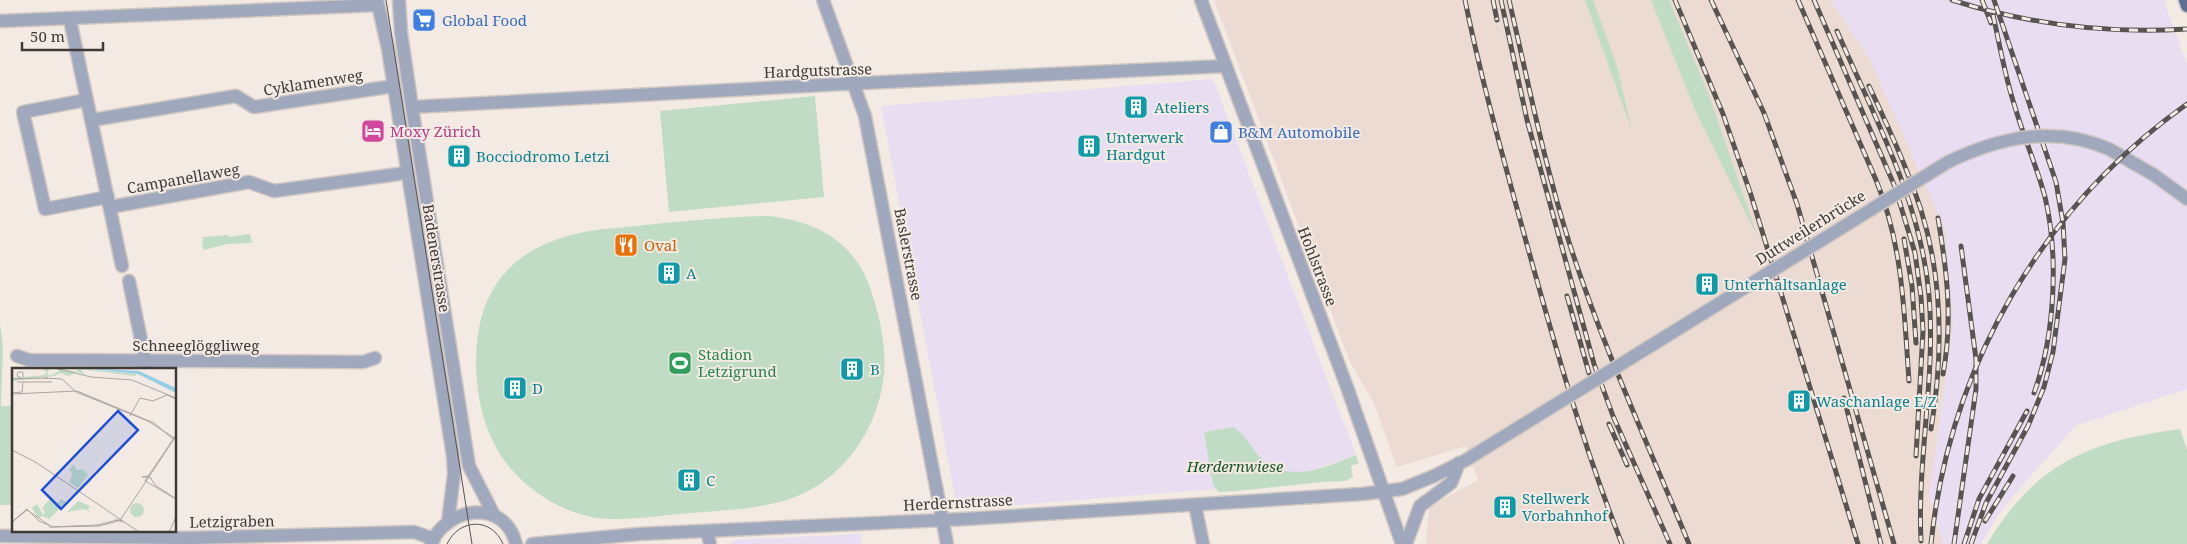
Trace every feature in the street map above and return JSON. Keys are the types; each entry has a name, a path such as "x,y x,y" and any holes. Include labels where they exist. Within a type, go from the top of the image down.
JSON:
{"main road":[{"path":"2185,0 2187,6"}],"street":[{"name":"Badenerstrasse","path":"399,0 401,33 412,107 469,466 494,515 509,527 516,544"},
{"name":"Baslerstrasse","path":"823,0 865,116 947,544"},
{"name":"Hohlstrasse","path":"1201,0 1404,544"},
{"name":"Badenerstrasse","path":"377,2 385,29 452,456 453,482 448,522"},
{"path":"0,21 70,20 225,6 377,2"},
{"path":"70,20 122,266"},
{"name":"Hardgutstrasse","path":"412,107 1226,66"},
{"name":"Cyklamenweg","path":"92,120 236,96 254,107 394,86"},
{"name":"Campanellaweg","path":"86,100 24,112 45,209 250,182 274,191 296,190 399,174 407,171"},
{"name":"Duttweilerbrücke","path":"1385,491 1402,489 1462,462 1924,176 1948,162 1988,145 2008,139 2049,135 2089,141 2134,162 2187,199"},
{"path":"129,281 147,365"},
{"name":"Schneeglöggliweg","path":"17,356 30,360 147,365 363,362 375,358"},
{"path":"1404,544 1420,506 1451,483 1462,462"},
{"name":"Herdernstrasse","path":"532,544 639,534 943,520 1195,505 1385,491"},
{"path":"1195,505 1203,544"},
{"path":"432,542 437,532 448,522 471,512 494,515"},
{"path":"707,531 710,544"},
{"name":"Letzigraben","path":"0,536 414,532 432,542"}],"shaded area":[{"path":"1214,0 1830,0 1870,60 1945,230 1953,325 1929,496 1943,544 1426,544 1429,507 1478,480 1466,446 1397,467 1374,403 1350,362"},
{"path":"1830,0 2164,0 2187,65 2187,389 2075,426 2002,509 1981,544 1943,544 1929,496 1953,325 1870,60"},
{"path":"1213,79 1356,455 1303,473 1287,472 1264,461 1233,427 1205,432 1216,489 967,509 955,497 881,106"},
{"path":"860,534 862,544 729,544 735,540"}],"green space":[{"path":"1585,0 1593,0 1617,66 1632,131"},
{"path":"1651,0 1669,0 1710,98 1758,238 1696,112"},
{"path":"815,96 824,197 669,212 660,111"},
{"name":"Stadion Letzigrund","path":"768,216 805,224 836,240 859,265 874,300 883,340 884,371 880,399 866,433 844,463 816,487 787,500 733,510 634,518 595,518 576,513 540,495 524,482 510,468 490,435 482,413 476,366 477,343 487,301 496,284 508,269 539,247 588,231 737,217"},
{"path":"250,234 252,243 227,244 204,250 202,245 203,237 227,235 230,237"},
{"path":"0,323 3,347 1,406 12,406 12,505 0,505"},
{"name":"Herdernwiese","path":"1233,427 1244,436 1259,456 1270,465 1282,470 1306,471 1356,455 1359,463 1351,466 1353,477 1345,481 1219,492 1213,485 1204,432"},
{"path":"2180,429 2187,450 2187,544 1987,544 2006,516 2025,494 2046,475 2068,461 2092,449 2118,441"}],"tram line":[{"path":"386,0 472,544"},
{"path":"447,544 452,535 459,529 475,524 484,525 491,529 498,535 503,544"}],"railway":[{"path":"1465,0 1493,118 1546,313 1581,429 1622,544"},
{"path":"1493,0 1497,20"},
{"path":"1501,0 1527,120 1594,364 1613,416 1670,544"},
{"path":"1509,0 1544,152 1569,242 1596,319 1689,544"},
{"path":"1675,0 1723,114 1751,195 1858,544"},
{"path":"1711,0 1764,113 1797,204 1894,544"},
{"path":"1798,0 1885,204 1892,229 1901,279 1909,381"},
{"path":"1814,0 1895,187 1915,253 1923,331 1916,456"},
{"path":"1952,0 2009,15 2068,25 2128,30 2187,29"},
{"path":"1982,0 1991,23"},
{"path":"1971,544 1986,503 2028,426 2044,387 2053,352 2065,259 2063,223 2056,182 1994,0"},
{"path":"1993,15 2011,96 2045,197 2052,244 2053,296 2047,347 2034,393"},
{"path":"1837,31 1894,160 1916,226 1924,260 1931,326 1920,510 1921,541"},
{"path":"1869,86 1916,194 1934,264 1939,319 1939,347 1938,374 1931,429"},
{"path":"1931,544 1941,479 1958,415 1982,354 2011,296 2047,242 2088,191 2135,145 2187,104"},
{"path":"1938,218 1948,296 1948,335 1943,374"},
{"path":"1904,239 1912,286 1916,343"},
{"path":"1954,544 1976,389 1976,359 1961,246"},
{"path":"1567,296 1589,373"},
{"path":"1844,398 1881,544"},
{"path":"1964,544 1979,499 2027,411"},
{"path":"1609,424 1627,465"},
{"path":"1985,521 2013,476"}],"place":[{"name":"Global Food","path":"424,20"},
{"name":"Ateliers","path":"1136,107"},
{"name":"Moxy Zürich","path":"373,131"},
{"name":"B&M Automobile","path":"1221,132"},
{"name":"Unterwerk Hardgut","path":"1089,146"},
{"name":"Bocciodromo Letzi","path":"459,156"},
{"name":"Oval","path":"626,245"},
{"name":"A","path":"669,273"},
{"name":"Unterhaltsanlage","path":"1707,284"},
{"name":"Stadion Letzigrund","path":"680,363"},
{"name":"B","path":"852,369"},
{"name":"D","path":"515,388"},
{"name":"Waschanlage E/Z","path":"1799,401"},
{"name":"C","path":"689,480"},
{"name":"Stellwerk Vorbahnhof","path":"1505,507"}]}
